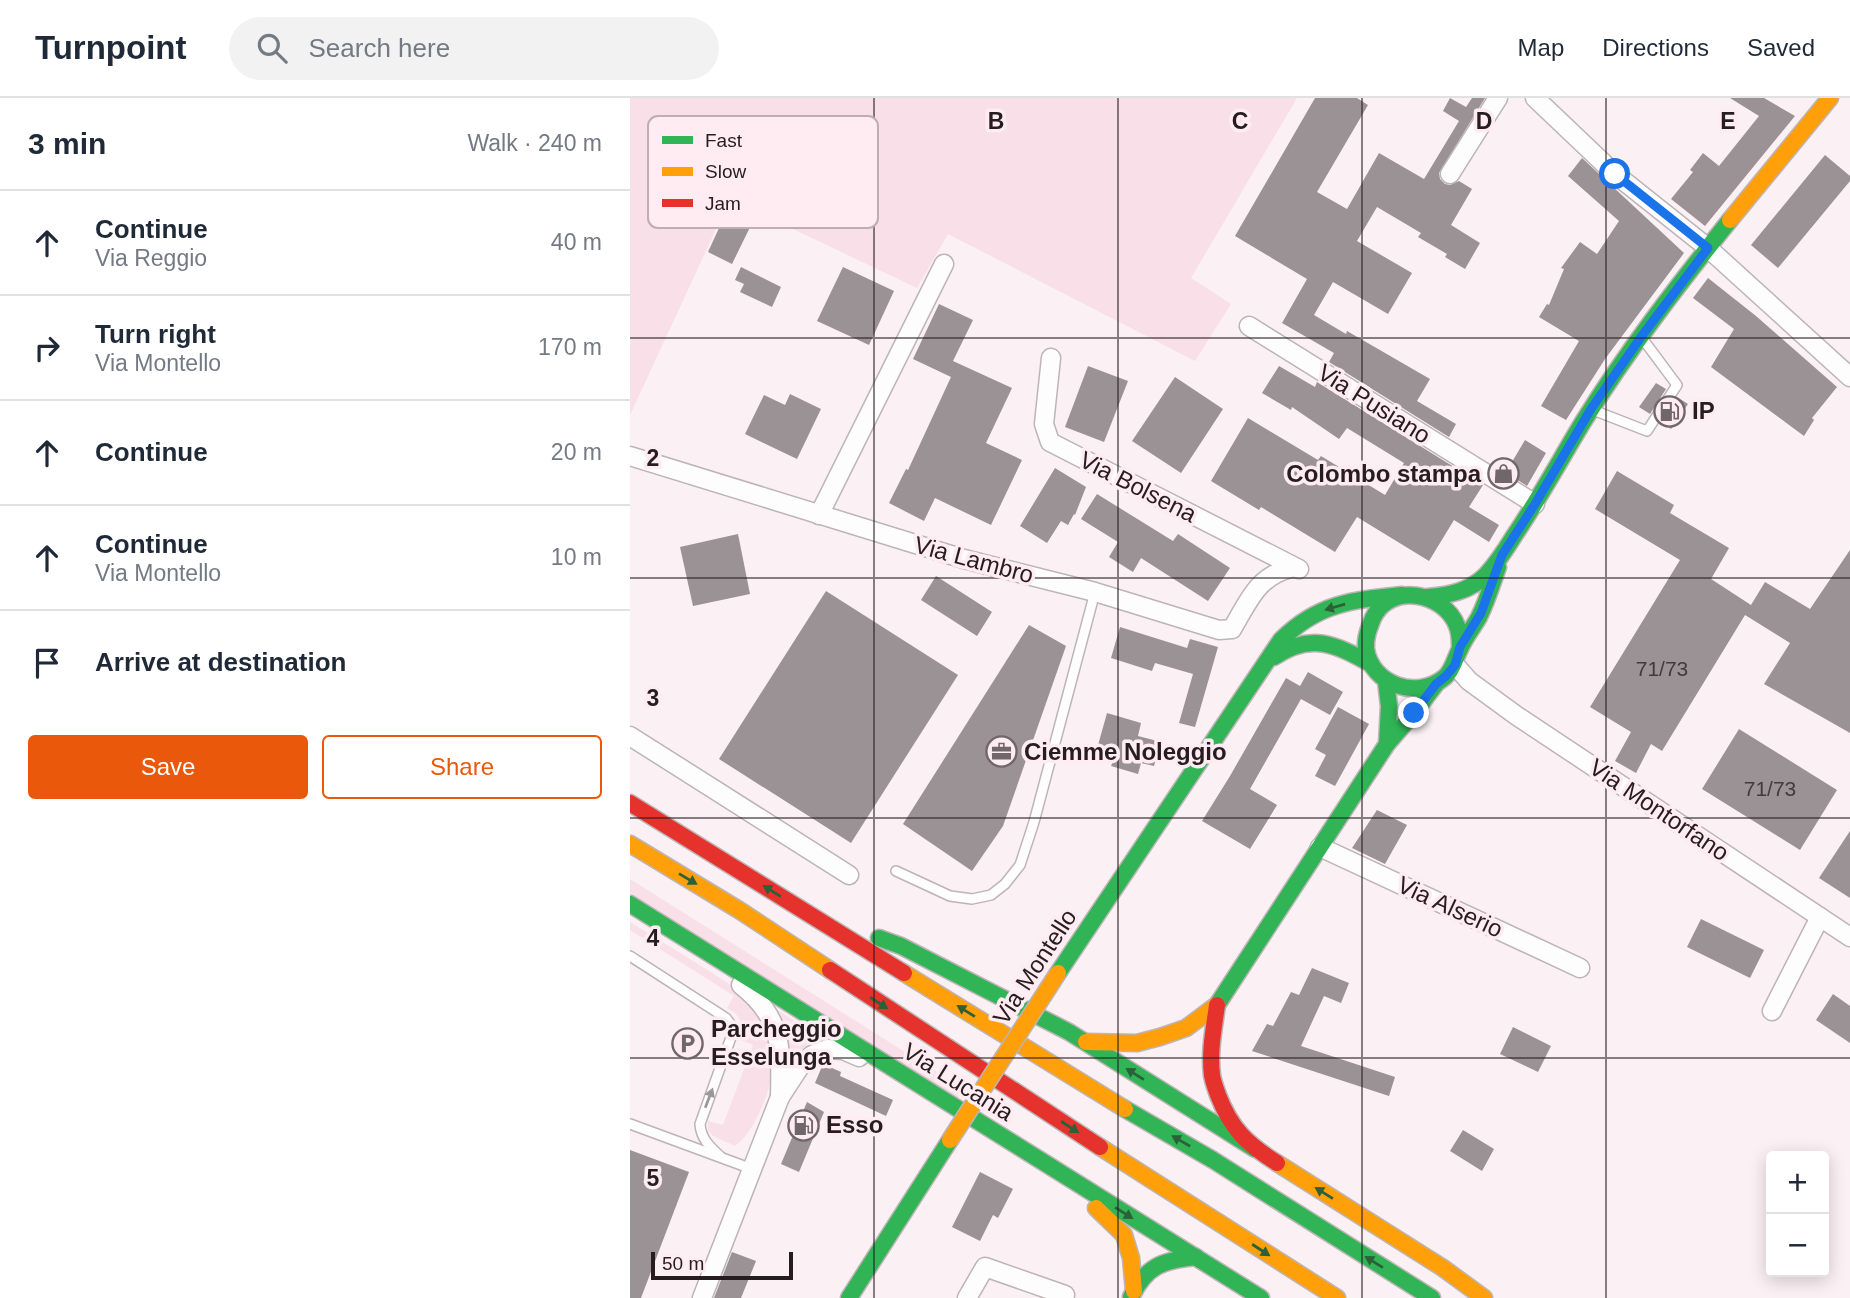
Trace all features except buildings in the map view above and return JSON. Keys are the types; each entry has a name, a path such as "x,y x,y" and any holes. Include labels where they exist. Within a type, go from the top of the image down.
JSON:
{"main road":[{"path":"1428,597 1461,593 1487,574 1535,504 1591,409 1641,337 1708,248 1830,98"},
{"path":"1084,1042 1137,1043 1149,1040 1186,1028 1217,1005 1387,744 1445,675 1481,613 1502,555"},
{"path":"1445,675 1423,688 1398,687 1386,681 1371,664 1366,650 1370,622 1378,610 1402,595 1428,597 1449,611 1460,634 1460,647"},
{"name":"Via Montello","path":"849,1298 1058,973 1281,640 1295,626 1315,613 1358,601 1402,595"},
{"name":"Via Montello","path":"1263,664 1289,647 1311,642 1346,651 1371,664"},
{"path":"1386,681 1390,706 1387,744"},
{"path":"630,803 1083,1084 1213,1160 1432,1298"},
{"path":"630,844 739,910 1100,1147 1337,1298"},
{"name":"Via Lucania","path":"630,905 1261,1298"},
{"path":"803,910 901,946 994,992 1084,1042 1443,1268 1484,1298"},
{"path":"1217,1005 1211,1050 1212,1078 1220,1102 1235,1129 1255,1149"},
{"path":"1003,1136 1098,1209 1124,1236 1131,1258 1132,1295"},
{"path":"1132,1295 1145,1272 1158,1264 1178,1258 1196,1257"}],"street":[{"path":"1450,174 1498,98"},
{"path":"1535,98 1615,174 1708,248 1850,377"},
{"path":"819,515 944,264"},
{"name":"Via Pusiano","path":"1249,326 1535,504"},
{"name":"Via Bolsena","path":"1051,358 1044,424 1050,442 1298,569"},
{"name":"Via Lambro","path":"630,456 964,559 1095,593 1219,631 1232,629 1262,582 1281,570 1298,569"},
{"name":"Via Montorfano","path":"1445,675 1469,681 1517,716 1850,937"},
{"path":"630,736 849,875"},
{"name":"Via Alserio","path":"1320,847 1580,968"},
{"path":"630,905 656,932 734,979 757,998 772,1020 780,1042 780,1097"},
{"path":"1772,1011 1820,917"},
{"path":"702,1298 780,1097 801,1065 812,1055 827,1049 843,1050 929,1091"},
{"path":"967,1298 985,1267 1065,1295"}],"lane":[{"path":"1591,409 1647,431 1677,385 1641,337"},
{"path":"896,871 950,896 972,899 991,895 1006,884 1020,865 1095,593"},
{"path":"630,956 726,1018 734,1029 700,1124 701,1134 707,1144 721,1157"},
{"path":"630,1124 752,1169"}],"shaded area":[{"path":"630,98 1297,98 1191,278 1231,304 1195,361 948,234 917,288 791,228 878,228 878,116 648,116 648,228 717,228 630,415"},
{"path":"630,879 964,1089 957,1100 630,896"},
{"path":"630,922 730,984 745,996 763,1019 770,1041 772,1065 769,1087 754,1124 735,1146 713,1136 708,1130 708,1121 723,1125 753,1045 740,1040 745,1028 736,1014 727,1008 734,996 630,930"},
{"path":"779,1011 821,1038 812,1040 792,1058 788,1055 786,1030"}],"traffic: fast":[{"path":"1428,597 1466,588 1480,580 1494,566 1617,370 1730,220"},
{"path":"1460,647 1458,629 1450,614 1441,605 1416,596 1391,599 1381,607 1373,618 1366,645 1370,662 1387,680 1410,688 1434,684 1445,677 1452,667 1482,611 1498,567"},
{"path":"1058,973 1281,640 1309,618 1323,611 1352,602 1402,595"},
{"path":"1274,657 1287,649 1311,643 1334,646 1371,664"},
{"path":"1386,681 1389,706 1387,744"},
{"path":"1217,1005 1387,744 1436,684"},
{"path":"630,904 1261,1298"},
{"path":"879,938 901,946 1069,1032 1255,1149"},
{"path":"1125,1109 1213,1160 1432,1298"},
{"path":"849,1298 950,1140"},
{"path":"1131,1297 1143,1278 1157,1266 1196,1257"}],"traffic: slow":[{"path":"1730,220 1830,98"},
{"path":"630,844 739,910 830,970"},
{"path":"904,973 1125,1109"},
{"path":"950,1140 1058,973"},
{"path":"1086,1042 1137,1043 1160,1037 1186,1028 1217,1005"},
{"path":"1100,1147 1337,1298"},
{"path":"1277,1163 1443,1268 1484,1298"},
{"path":"1096,1208 1124,1235 1131,1258 1134,1291"}],"traffic: jam":[{"path":"630,803 904,973"},
{"path":"830,970 1100,1147"},
{"path":"1217,1005 1211,1057 1212,1078 1218,1095 1228,1117 1241,1135 1277,1163"}],"place":[{"name":"IP","path":"1669,411"},
{"name":"Colombo stampa","path":"1504,474"},
{"name":"Ciemme Noleggio","path":"1001,752"},
{"name":"Parcheggio Esselunga","path":"688,1043"},
{"name":"Esso","path":"803,1125"}],"route":[{"path":"1414,713 1436,684 1455,665 1460,647 1481,613 1502,555 1591,409 1708,248 1615,174"}]}
